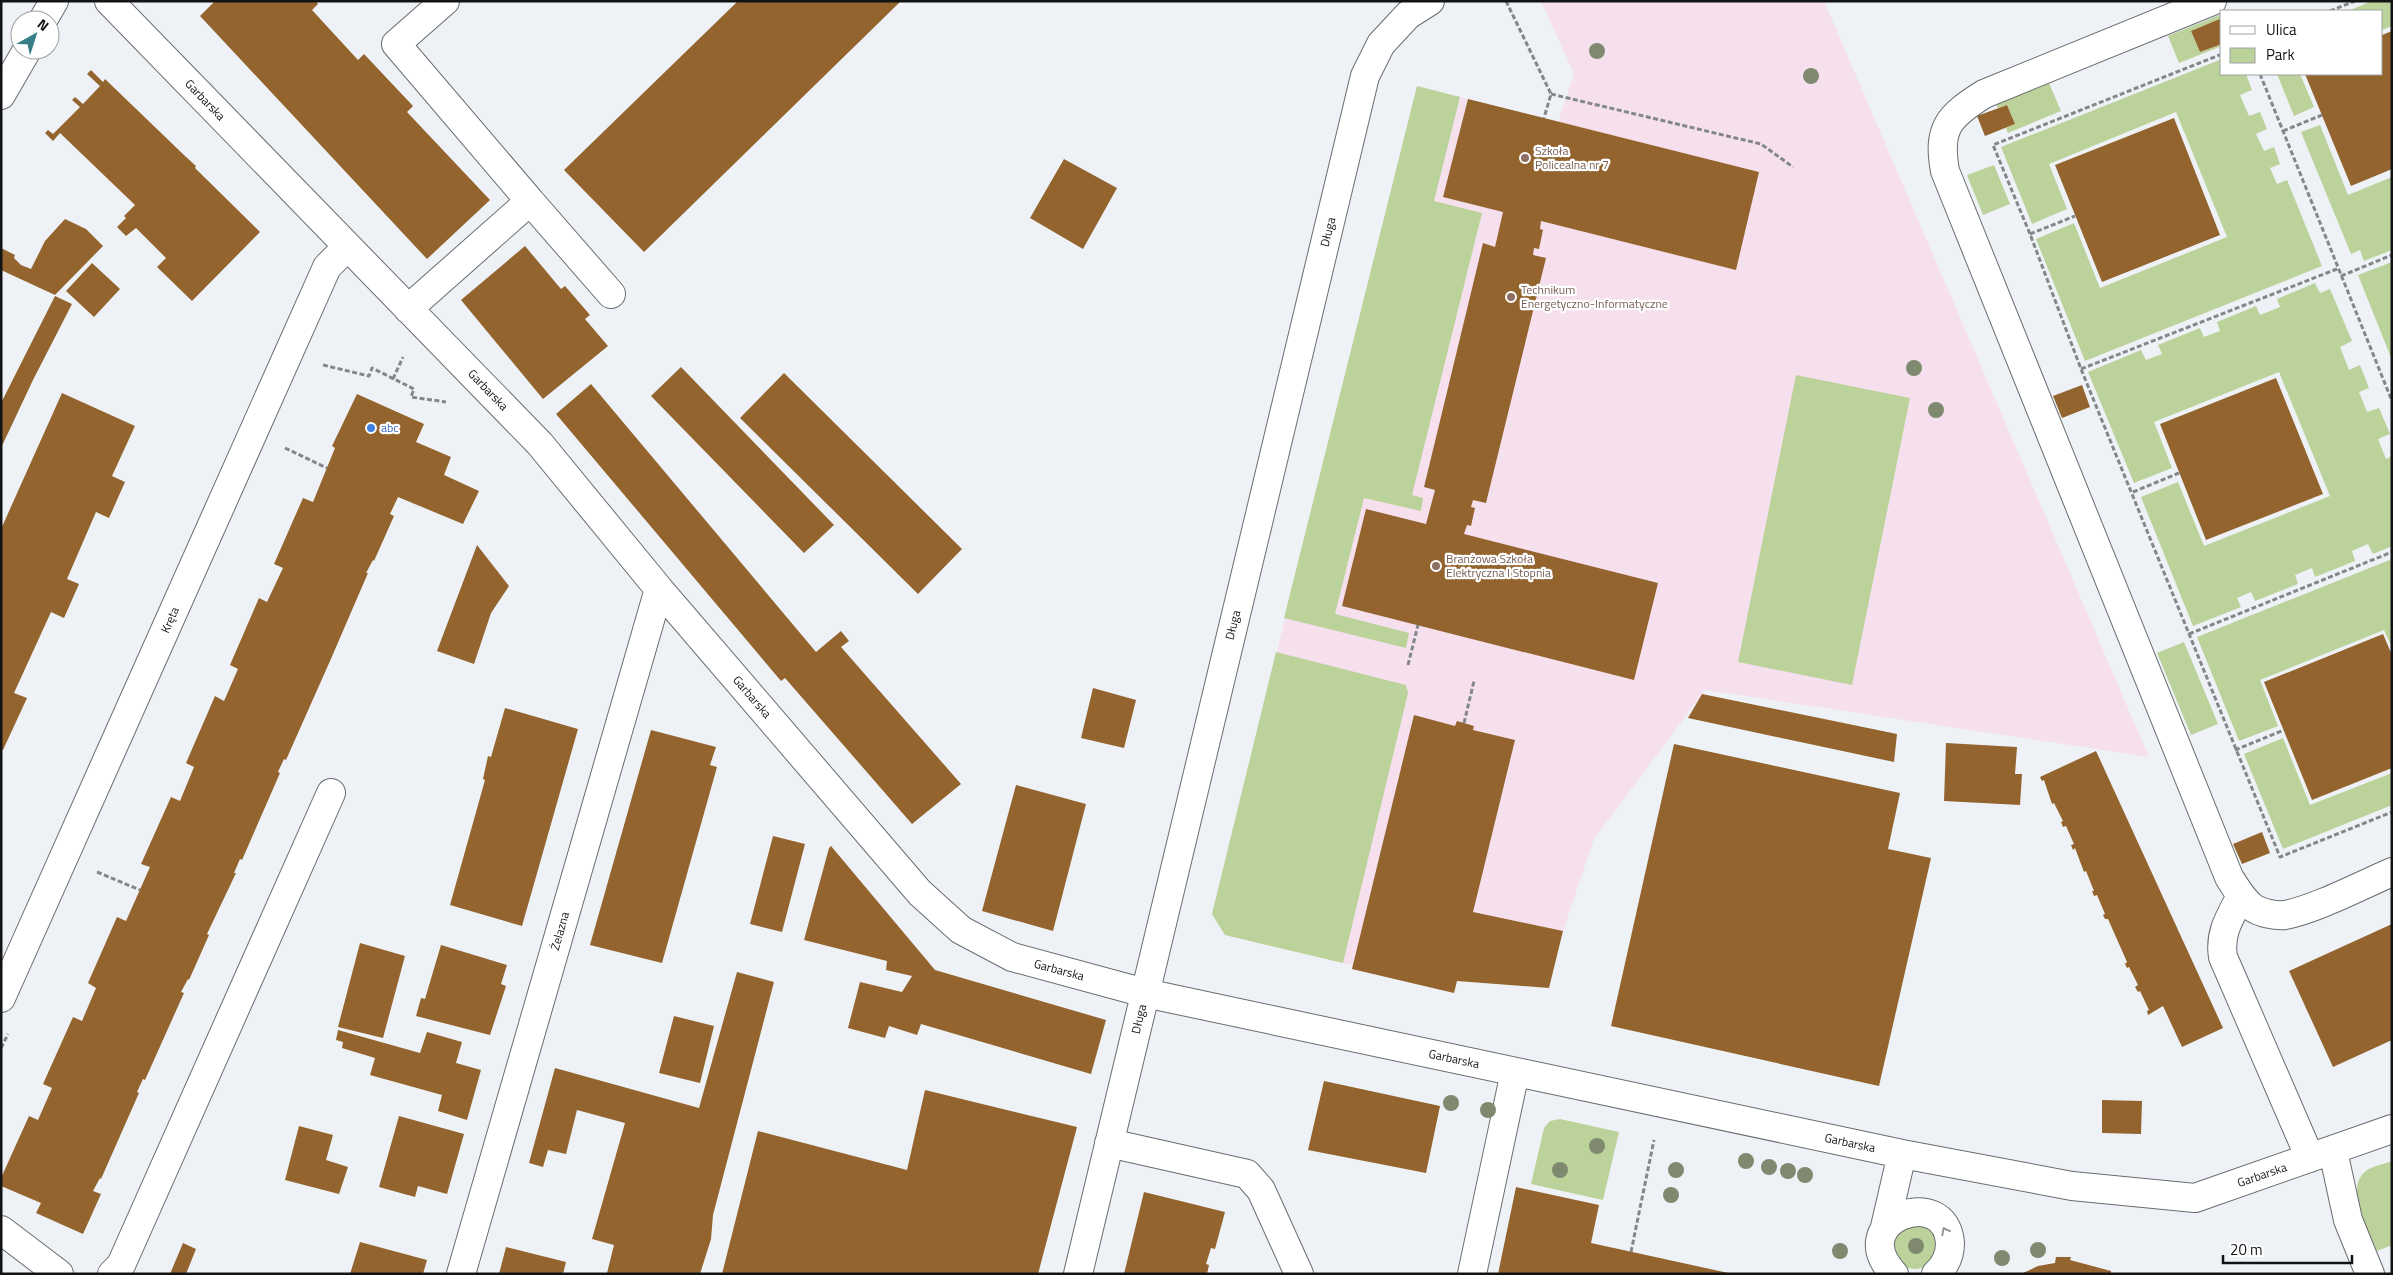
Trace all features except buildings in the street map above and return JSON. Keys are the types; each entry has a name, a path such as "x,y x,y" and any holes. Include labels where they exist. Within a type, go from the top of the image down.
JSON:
{"street":[{"name":"Garbarska","path":"109,1 540,444 659,589 920,893 960,930 1012,957 1145,993 1516,1072 1900,1163 2072,1186 2194,1198 2322,1155 2392,1129"},
{"path":"445,1 396,44 612,294"},
{"name":"Długa","path":"1078,1274 1365,76 1380,44 1408,15 1430,1"},
{"path":"2212,1 1984,94 1954,117 1943,133 1941,150 1945,171 2229,877 2241,896 2253,908 2265,913 2283,915 2300,911 2392,872"},
{"path":"1,95 21,60"},
{"path":"408,309 530,201"},
{"name":"Kręta","path":"1,998 327,267 347,247"},
{"name":"Żelazna","path":"461,1274 659,589"},
{"path":"112,1274 121,1265 331,793"},
{"path":"2241,896 2224,929 2221,943 2223,957 2322,1155 2370,1274"},
{"path":"1472,1274 1516,1072"},
{"path":"1110,1143 1247,1174 1260,1190 1299,1274"},
{"path":"1900,1163 1905,1198 1910,1206 1940,1221 1949,1239 1950,1250 1947,1260 1936,1274"},
{"path":"1894,1274 1882,1258 1880,1247 1900,1163"},
{"path":"1885,1227 1901,1214 1921,1212"},
{"path":"1,1230 59,1274"}],"path":[{"path":"1506,1 1551,94 1544,118"},
{"path":"2332,10 2355,1"},
{"path":"2220,55 1993,145 2235,750 2280,857 2392,812"},
{"path":"2260,75 2337,269 2392,401"},
{"path":"1551,94 1761,144 1793,167"},
{"path":"2283,131 2322,115"},
{"path":"2030,234 2075,216"},
{"path":"2341,276 2392,255"},
{"path":"2082,369 2337,269"},
{"path":"393,379 406,350"},
{"path":"315,363 369,376 372,368 414,389 411,397 448,403"},
{"path":"2387,389 2392,387"},
{"path":"282,447 327,468"},
{"path":"2132,492 2179,473"},
{"path":"2189,634 2392,552"},
{"path":"1408,665 1418,625"},
{"path":"1464,723 1474,681"},
{"path":"2235,750 2284,730"},
{"path":"92,870 140,890"},
{"path":"1631,1252 1654,1136"}],"shaded area":[{"path":"1541,1 1824,1 2149,757 1705,690 1594,839 1563,931 1457,981 1454,993 1352,969 1352,965 1225,935 1212,914 1417,86 1558,122 1574,74"}],"green space":[{"path":"2372,1 2392,1 2392,26 2383,30 2383,10 2350,10"},
{"path":"2220,15 2220,19 2191,31 2200,52 2220,45 2220,47 2179,63 2168,36"},
{"path":"2220,60 2220,75 2246,75 2252,90 2240,95 2249,116 2260,112 2267,129 2256,134 2264,151 2274,147 2280,164 2270,168 2277,184 2287,180 2322,266 2085,361 2036,239 2074,223 2100,288 2227,237 2176,112 2049,164 2067,209 2032,224 2001,147"},
{"path":"2277,75 2300,75 2314,107 2294,116"},
{"path":"2049,83 2061,111 2008,133 2006,128 2015,124 2007,105 1998,108 1996,104"},
{"path":"1417,86 1460,97 1434,201 1482,213 1412,495 1423,498 1421,511 1364,498 1335,614 1409,633 1406,648 1284,618"},
{"path":"2320,125 2348,195 2392,177 2392,250 2364,261 2360,250 2351,254 2301,132"},
{"path":"1994,165 2010,204 1983,215 1967,175"},
{"path":"2392,262 2392,360 2358,275"},
{"path":"2315,283 2320,293 2330,289 2352,341 2340,347 2349,370 2360,365 2369,388 2359,392 2367,412 2379,408 2390,434 2378,439 2386,459 2392,456 2392,546 2373,554 2368,544 2352,551 2355,561 2315,577 2312,568 2295,575 2298,584 2255,601 2251,592 2237,598 2241,607 2193,626 2141,497 2178,482 2204,546 2330,496 2279,372 2154,422 2172,468 2134,483 2088,372 2141,350 2146,360 2162,354 2158,345 2200,328 2204,337 2220,331 2217,322 2256,306 2260,315 2280,307 2277,299"},
{"path":"1796,375 1910,398 1852,685 1738,662"},
{"path":"2392,559 2392,648 2384,630 2260,680 2278,726 2239,741 2197,637"},
{"path":"2184,642 2218,724 2191,735 2157,653"},
{"path":"1276,652 1406,685 1408,693 1343,963 1225,935 1212,914"},
{"path":"2283,738 2310,805 2392,773 2392,805 2283,849 2244,754"},
{"path":"1560,1119 1619,1132 1603,1200 1531,1184 1544,1128 1550,1121"},
{"path":"2392,1161 2392,1245 2377,1251 2360,1210 2357,1188 2360,1179 2366,1171"},
{"path":"1919,1225 1931,1231 1936,1238 1936,1256 1931,1263 1924,1268 1911,1269 1899,1263 1894,1256 1893,1243 1899,1231 1906,1226"}],"place":[{"name":"Szkoła Policealna nr 7","path":"1525,158"},
{"name":"Technikum Energetyczno-Informatyczne","path":"1511,297"},
{"name":"abc","path":"371,428"},
{"name":"Branżowa Szkoła Elektryczna I Stopnia","path":"1436,566"}]}
